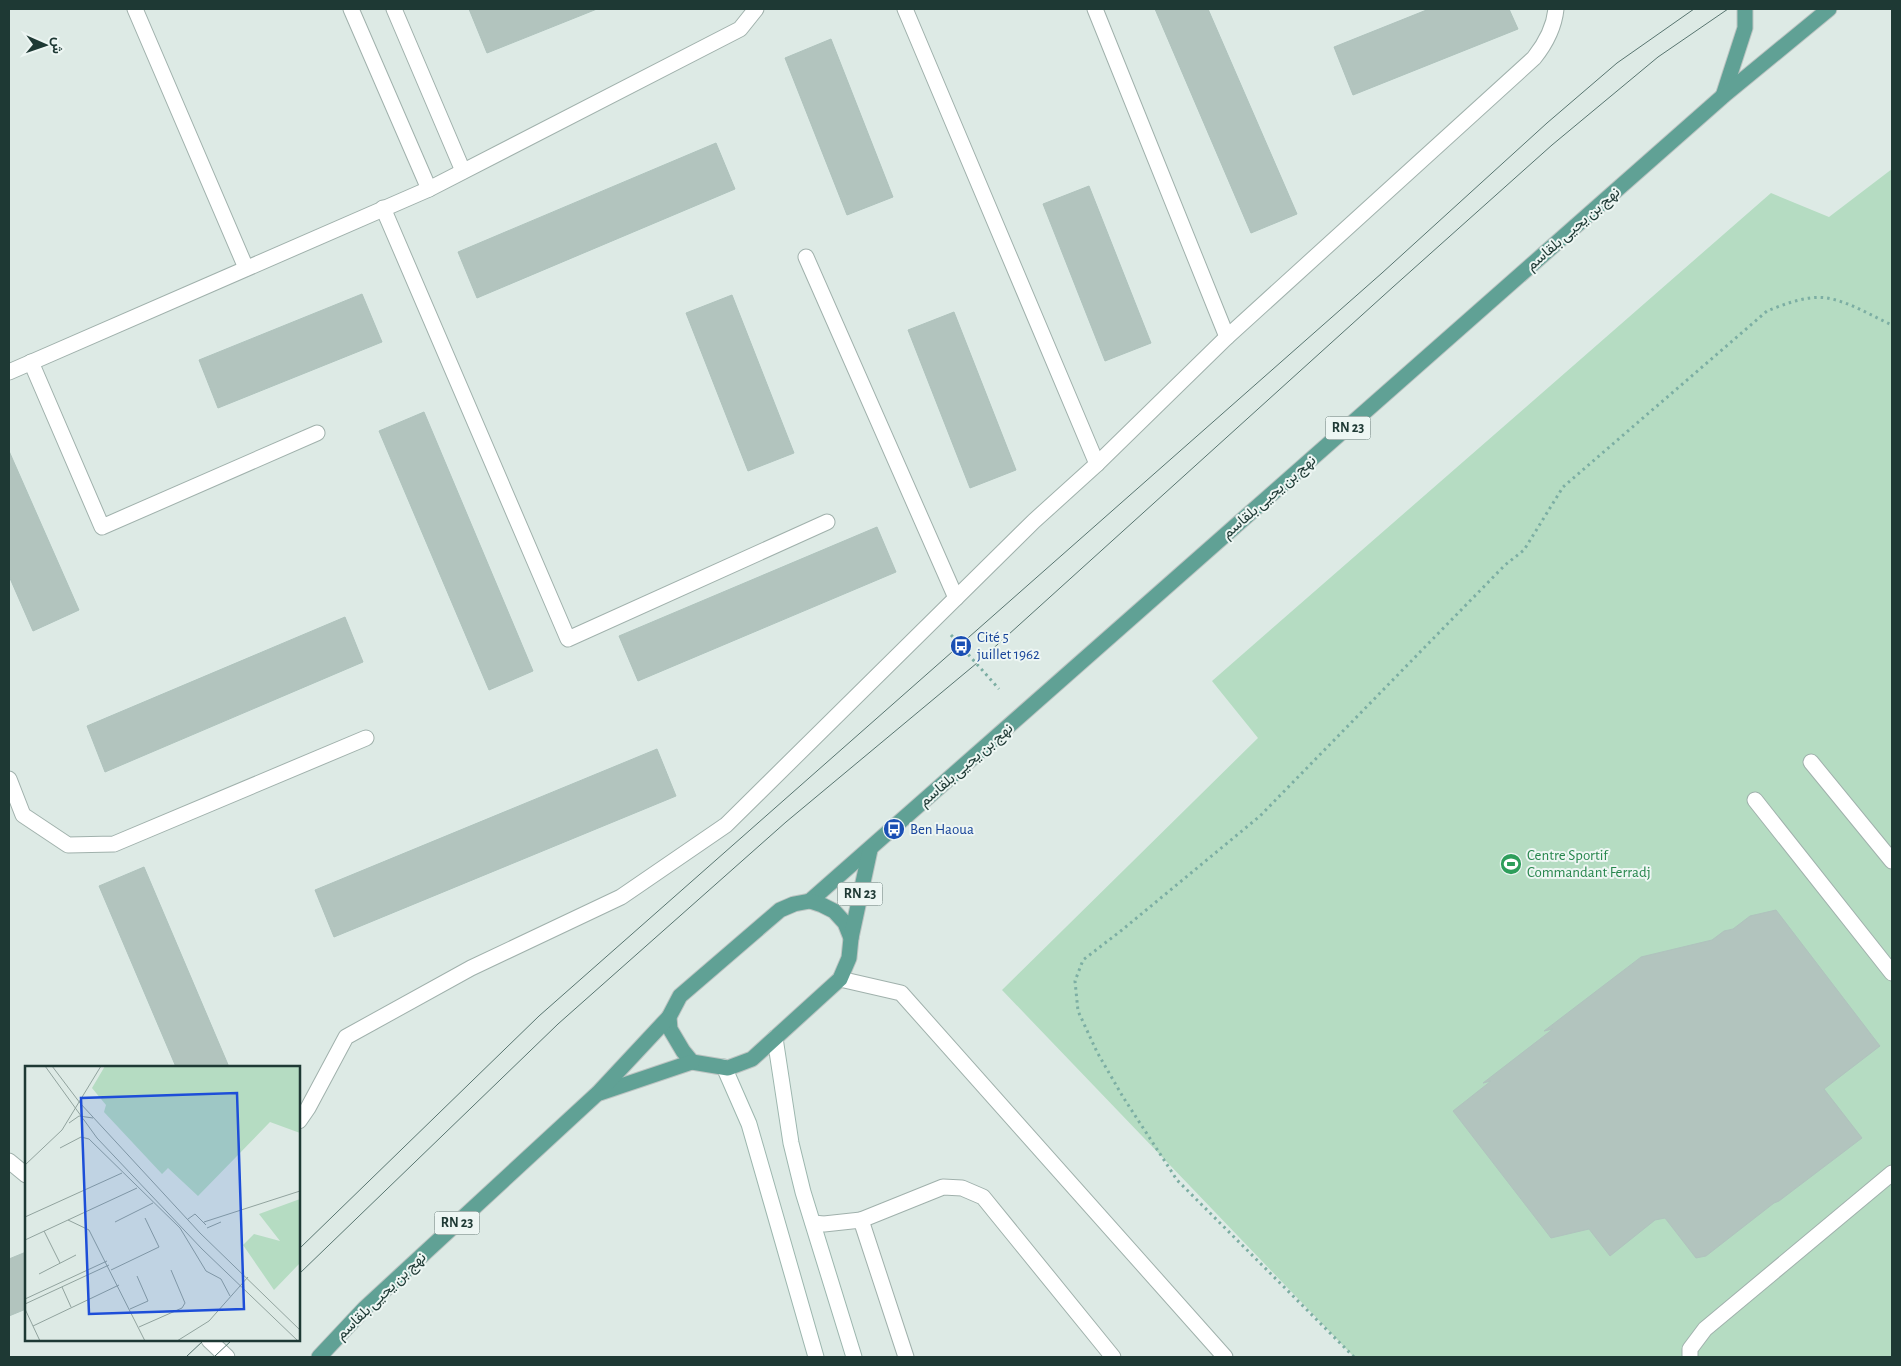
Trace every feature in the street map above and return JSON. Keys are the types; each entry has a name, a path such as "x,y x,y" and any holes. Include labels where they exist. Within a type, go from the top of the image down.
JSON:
{"main road":[{"path":"1722,97 1745,28 1745,9"},
{"name":"نهج بن يحيى بلقاسم","path":"318,1357 365,1308 598,1093 669,1017 680,996 780,910 794,904 810,902 1722,97 1829,9"},
{"name":"RN 23","path":"851,938 870,850"},
{"path":"669,1017 670,1029 675,1040 692,1062 728,1068 752,1059 840,979 849,958 851,938 845,923 834,912 822,905 810,902"},
{"name":"نهج بن يحيى بلقاسم","path":"598,1093 692,1062"}],"street":[{"path":"135,9 246,268"},
{"path":"351,9 429,189"},
{"path":"394,9 463,171"},
{"path":"9,372 429,189 740,29 756,9"},
{"path":"905,9 1097,464"},
{"path":"1095,9 1227,337"},
{"path":"300,1120 346,1037 471,968 621,898 726,825 1034,521 1097,464 1227,337 1534,58 1544,45 1551,31 1556,9"},
{"path":"383,208 568,640 826,522"},
{"path":"806,257 956,598"},
{"path":"31,362 102,527 317,433"},
{"path":"9,778 23,815 68,846 114,844 366,738"},
{"path":"1811,762 1892,861"},
{"path":"1755,800 1892,973"},
{"path":"840,979 901,993 1225,1357"},
{"path":"775,1038 792,1142 803,1192 854,1357"},
{"path":"724,1067 749,1124 816,1357"},
{"path":"9,1161 25,1174"},
{"path":"1690,1357 1690,1349 1705,1329 1892,1173"},
{"path":"813,1223 824,1224 861,1220 943,1187 962,1188 983,1197 1113,1357"},
{"path":"861,1220 906,1357"},
{"path":"210,1341 227,1357"}],"path":[{"path":"1354,1357 1177,1180 1123,1097 1097,1052 1078,1011 1075,981 1083,960 1260,816 1505,565 1524,550 1563,488 1767,311 1788,302 1826,298 1845,304 1892,325"},
{"path":"937,618 999,689"}],"green space":[{"name":"Centre Sportif Commandant Ferradj","path":"1892,169 1892,1357 1354,1357 1002,990 1258,738 1212,681 1771,193 1829,217"}],"building":[{"path":"469,9 597,9 487,53"},
{"path":"1155,9 1208,9 1297,214 1251,233"},
{"path":"1429,9 1509,9 1518,29 1353,95 1334,47"},
{"path":"831,39 893,197 847,215 785,58"},
{"path":"716,143 735,189 477,298 458,252"},
{"path":"1089,186 1151,343 1105,361 1043,204"},
{"path":"362,294 382,342 218,408 199,360"},
{"path":"732,295 794,453 748,471 686,313"},
{"path":"954,312 1016,470 970,488 908,330"},
{"path":"424,412 533,671 489,690 379,431"},
{"path":"9,451 79,610 33,631 9,576"},
{"path":"877,527 896,572 638,681 619,636"},
{"path":"345,617 363,662 105,772 87,726"},
{"path":"657,749 676,796 334,937 315,890"},
{"path":"144,867 229,1066 176,1066 99,886"},
{"path":"1776,910 1880,1046 1824,1089 1862,1138 1706,1256 1696,1258 1665,1218 1655,1220 1610,1256 1589,1229 1551,1238 1453,1111 1491,1081 1483,1083 1553,1029 1544,1031 1641,957 1712,940 1724,931 1733,929 1750,916"},
{"path":"25,1252 25,1309 9,1316 9,1259"}],"tram line":[{"path":"300,1248 539,1016 1382,273 1547,123 1617,63 1694,9"},
{"path":"300,1273 558,1024 786,822 977,663 1552,145 1658,57 1728,9"},
{"path":"186,1357 203,1341"},
{"path":"214,1357 231,1341"}],"place":[{"name":"Cité 5 juillet 1962","path":"961,646"},
{"name":"Ben Haoua","path":"894,829"},
{"name":"Centre Sportif Commandant Ferradj","path":"1511,864"}]}
